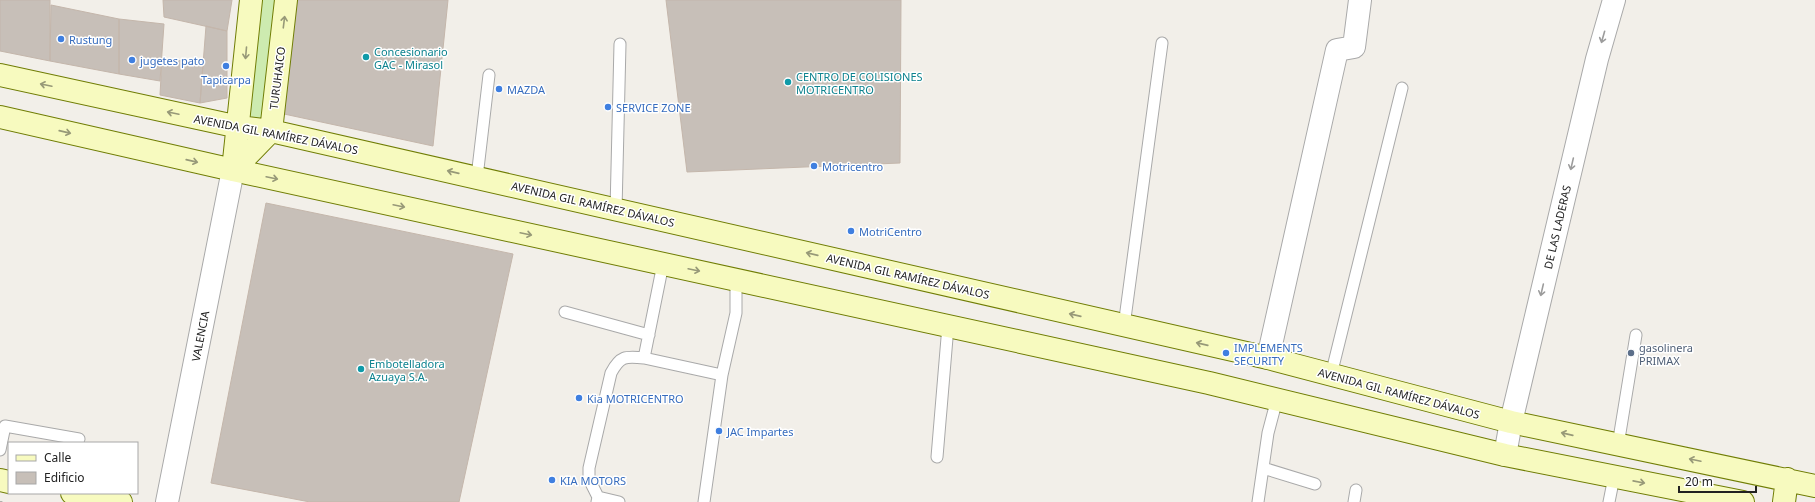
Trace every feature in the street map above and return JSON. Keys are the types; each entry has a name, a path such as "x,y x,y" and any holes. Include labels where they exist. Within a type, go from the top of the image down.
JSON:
{"main road":[{"path":"233,170 239,127 251,0"},
{"name":"TURUHAICO","path":"271,131 286,0"},
{"name":"AVENIDA GIL RAMÍREZ DÁVALOS","path":"0,75 239,127 271,131 1268,358 1511,422 1815,486"},
{"path":"0,117 233,170 1210,383 1504,456 1743,502"},
{"path":"233,170 271,131"},
{"path":"1784,502 1787,479"},
{"path":"77,494 121,502"}],"street":[{"path":"1268,358 1337,50 1354,47 1360,0"},
{"name":"DE LAS LADERAS","path":"1504,456 1597,59 1614,0"},
{"name":"VALENCIA","path":"167,502 233,170"}],"lane":[{"path":"1124,326 1162,43"},
{"path":"616,210 620,44"},
{"path":"477,178 489,75"},
{"path":"1330,375 1402,88"},
{"path":"644,358 663,264"},
{"path":"704,502 722,375 736,313 736,280"},
{"path":"565,312 649,336"},
{"path":"937,457 948,326"},
{"path":"1618,445 1636,335"},
{"path":"619,502 598,499 590,480 589,468 611,373 617,362 630,357 644,358 722,375"},
{"path":"1258,502 1268,433 1277,399"},
{"path":"0,450 2,425 79,439"},
{"path":"1262,468 1315,484"},
{"path":"1609,502 1614,477"},
{"path":"1354,502 1356,490"}],"green space":[{"path":"253,0 284,0 271,131 239,127"}],"building":[{"path":"0,0 50,0 50,61 0,51"},
{"path":"163,0 232,0 227,31 164,17"},
{"name":"Concesionario GAC - Mirasol","path":"297,0 448,0 433,146 284,114"},
{"name":"CENTRO DE COLISIONES MOTRICENTRO","path":"666,0 901,0 900,163 687,172"},
{"path":"51,5 119,19 119,74 50,61"},
{"path":"119,19 164,24 160,81 119,74"},
{"path":"206,26 227,31 227,98 200,103"},
{"path":"162,58 203,64 200,103 160,95"},
{"name":"Embotelladora Azuaya S.A.","path":"266,203 513,254 459,502 310,502 211,483"}],"place":[{"name":"Rustung","path":"61,39"},
{"name":"Concesionario GAC - Mirasol","path":"366,57"},
{"name":"jugetes pato","path":"132,60"},
{"name":"Tapicarpa","path":"226,66"},
{"name":"CENTRO DE COLISIONES MOTRICENTRO","path":"788,82"},
{"name":"MAZDA","path":"499,89"},
{"name":"SERVICE ZONE","path":"608,107"},
{"name":"Motricentro","path":"814,166"},
{"name":"MotriCentro","path":"851,231"},
{"name":"IMPLEMENTS SECURITY","path":"1226,353"},
{"name":"gasolinera PRIMAX","path":"1631,353"},
{"name":"Embotelladora Azuaya S.A.","path":"361,369"},
{"name":"Kia MOTRICENTRO","path":"579,398"},
{"name":"JAC Impartes","path":"719,431"},
{"name":"KIA MOTORS","path":"552,480"}]}
